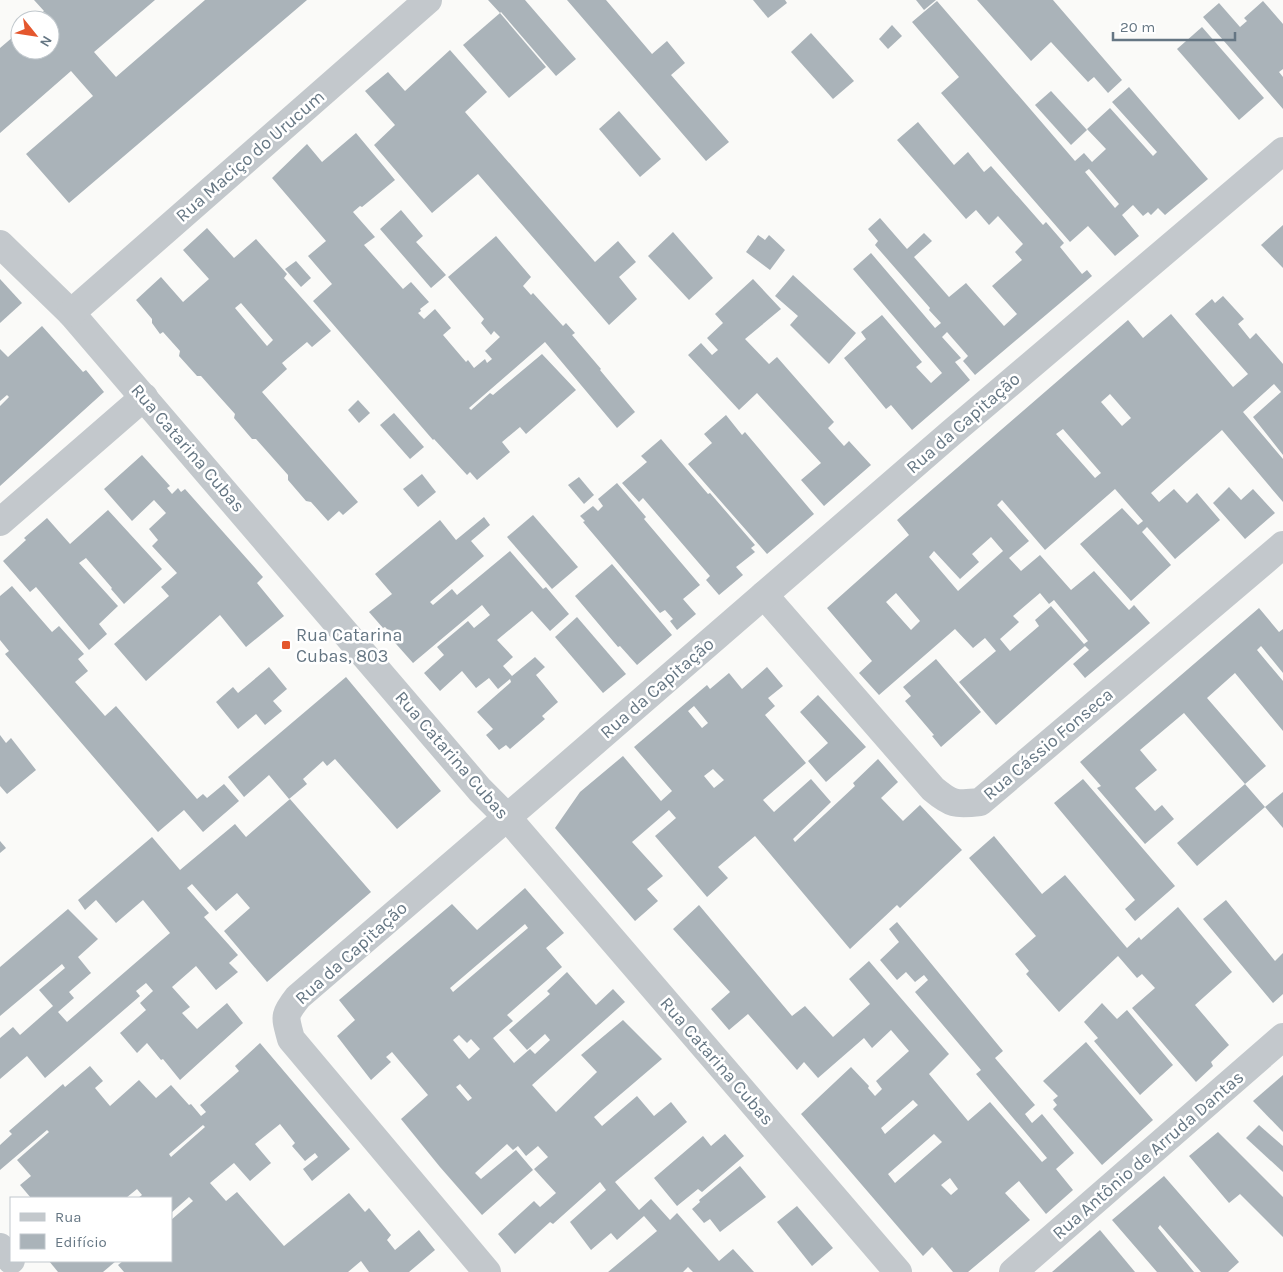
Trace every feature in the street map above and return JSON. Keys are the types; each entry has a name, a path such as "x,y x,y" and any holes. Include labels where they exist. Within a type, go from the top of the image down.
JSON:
{"street":[{"name":"Rua Maciço do Urucum","path":"71,313 428,0"},
{"name":"Rua da Capitação","path":"488,1272 291,1039 285,1019 288,1010 298,997 951,433 1283,151"},
{"name":"Rua Catarina Cubas","path":"0,244 71,313 480,790 508,817 898,1272"},
{"path":"0,522 144,397"},
{"name":"Rua Cássio Fonseca","path":"764,595 932,789 949,802 963,804 980,802 1283,545"},
{"name":"Rua Antônio de Arruda Dantas","path":"1012,1272 1283,1037"},
{"path":"0,1247 10,1260"},
{"path":"12,1262 21,1272"}],"building":[{"path":"34,0 155,0 94,52 116,77 205,0 307,0 69,203 26,154 93,96 71,71 0,133 0,48 10,40 10,60 60,60 60,10 43,10"},
{"path":"488,0 525,0 576,59 556,76 501,12"},
{"path":"567,0 606,0 652,54 667,41 685,63 671,75 729,142 706,161"},
{"path":"753,0 785,0 787,3 768,18"},
{"path":"916,0 936,0 924,10"},
{"path":"977,0 1053,0 1122,80 1108,93 1094,77 1088,82 1051,42 1031,61"},
{"path":"937,1 1075,161 1084,153 1092,162 1106,149 1087,129 1110,108 1153,156 1157,152 1112,102 1129,87 1208,179 1165,215 1158,208 1151,215 1148,212 1143,216 1133,205 1122,215 1139,236 1115,256 1088,226 1070,242 941,93 959,77 912,22","holes":["1089,169 1119,204 1115,208 1085,172"]},
{"path":"1263,1 1283,24 1283,69 1279,72 1283,77 1283,109 1203,17 1219,3 1240,27 1247,21 1244,18"},
{"path":"500,13 546,67 509,98 463,45"},
{"path":"892,25 902,36 888,49 879,39"},
{"path":"1202,27 1264,98 1239,120 1177,49"},
{"path":"811,33 854,81 833,99 791,52"},
{"path":"450,50 487,92 465,112 595,262 618,241 636,262 619,277 637,299 609,325 478,174 432,213 374,145 395,125 365,91 388,72 405,91"},
{"path":"1051,91 1087,130 1071,145 1035,105"},
{"path":"619,111 661,159 640,177 599,129"},
{"path":"918,122 954,165 968,152 984,172 991,166 1043,225 1046,222 1064,243 1060,247 1082,274 1087,270 1092,276 975,375 963,361 968,356 947,332 942,337 961,358 955,362 970,380 912,430 891,405 886,409 844,358 866,339 861,332 882,315 922,362 916,367 931,383 942,373 853,269 871,253 935,328 941,323 875,245 878,241 868,229 880,218 907,249 924,233 932,241 914,257 949,297 966,283 1004,326 1017,314 992,286 1022,260 1015,252 1023,244 998,216 989,225 976,210 966,219 897,140"},
{"path":"356,133 395,180 353,212 375,237 364,245 403,289 411,282 429,302 418,313 424,319 435,309 451,328 443,335 466,362 468,360 474,368 485,359 487,363 492,359 485,351 500,337 494,331 491,335 481,323 484,319 448,277 496,236 531,277 523,286 531,295 533,293 563,326 566,323 575,333 572,335 635,412 617,428 545,342 469,408 471,410 490,393 493,395 542,354 576,390 526,434 520,427 502,442 510,452 477,480 470,472 467,475 433,440 313,301 332,284 308,256 326,241 272,178 307,144 322,162"},
{"path":"401,210 423,236 416,242 446,275 431,288 380,229"},
{"path":"1283,225 1283,268 1261,245"},
{"path":"207,228 234,258 256,239 287,274 284,278 331,331 312,347 307,342 282,363 287,369 262,392 358,502 343,515 339,511 328,521 311,502 306,501 288,480 288,475 256,439 252,439 234,418 235,414 201,376 197,376 179,356 180,351 163,332 160,334 152,323 152,319 136,300 161,277 183,302 209,279 183,250","holes":["241,303 273,340 267,346 235,308"]},
{"path":"673,232 713,278 689,300 648,256"},
{"path":"758,235 765,240 769,235 785,250 770,270 746,252"},
{"path":"296,261 311,278 301,287 285,269"},
{"path":"793,275 856,333 829,364 790,325 798,316 775,296"},
{"path":"0,279 22,303 0,323"},
{"path":"753,279 781,309 745,339 769,364 777,357 834,422 828,428 844,446 849,441 871,465 824,506 801,480 821,463 757,393 739,410 688,355 701,343 712,355 718,350 707,338 723,323 715,314"},
{"path":"1223,296 1244,319 1238,324 1250,339 1256,333 1283,364 1283,455 1253,417 1281,392 1274,384 1243,412 1283,459 1283,502 1222,430 1151,493 1159,502 1174,489 1187,503 1197,493 1220,520 1175,559 1147,527 1142,532 1171,565 1131,601 1080,544 1122,508 1138,525 1143,521 1115,489 1045,550 1002,500 997,505 1029,541 1009,558 1021,571 1040,555 1071,590 1094,571 1129,610 1134,605 1150,623 1085,678 1073,664 1089,650 1085,646 996,725 959,682 996,651 985,638 973,648 955,629 879,695 859,673 872,661 827,608 909,535 897,520 1128,320 1143,338 1171,314 1233,387 1248,374 1195,314 1212,299 1215,303","holes":["1110,394 1131,418 1122,426 1101,402","1063,429 1101,473 1095,478 1056,434","991,537 1003,551 958,591 929,557 934,551 960,579 979,562 972,554","896,593 920,621 911,630 886,602","1040,593 1049,604 1054,600 1088,641 1084,644 1051,606 1035,620 1039,626 1010,651 1000,639 1019,622 1013,616"]},
{"path":"42,326 83,372 86,370 104,392 0,486 0,406 9,397 7,395 0,401 0,349 8,357"},
{"path":"358,400 370,413 359,423 348,410"},
{"path":"394,413 424,447 410,459 380,425"},
{"path":"726,415 742,435 745,432 814,514 767,554 688,464 712,443 704,434"},
{"path":"661,439 755,545 751,548 755,552 736,567 743,575 719,595 706,580 710,576 643,498 639,502 622,483 647,462 641,456"},
{"path":"142,455 170,486 167,488 172,494 178,488 181,492 185,489 263,577 257,583 284,616 246,647 220,615 146,681 114,644 169,596 161,587 177,573 152,546 158,540 149,529 166,513 154,500 132,521 104,489"},
{"path":"422,474 436,492 418,507 403,489"},
{"path":"579,477 594,495 584,504 568,485"},
{"path":"617,483 646,517 644,519 700,585 683,599 696,614 677,630 670,621 673,619 665,610 660,613 583,522 585,521 580,516 593,506 598,511 603,506 598,499"},
{"path":"1229,487 1241,500 1253,489 1275,513 1245,539 1213,503"},
{"path":"108,510 162,569 124,604 86,558 79,563 118,606 99,624 107,634 89,650 36,587 30,592 3,561 26,540 24,538 47,518 70,544"},
{"path":"533,515 578,567 552,589 507,537"},
{"path":"484,517 490,525 471,541 484,556 430,602 433,605 452,589 457,595 510,551 543,589 546,587 569,614 550,631 532,611 497,640 513,657 503,666 512,676 535,657 545,667 536,675 558,702 542,716 545,719 510,749 506,745 499,750 486,735 493,729 477,712 511,682 510,679 498,689 489,678 476,688 462,671 440,691 424,673 444,655 437,647 468,621 474,628 490,615 482,605 413,663 389,636 392,634 385,627 383,628 369,612 392,594 375,574 440,520 456,540"},
{"path":"612,564 672,635 637,665 620,646 618,647 575,596"},
{"path":"12,586 52,632 59,626 84,654 78,659 88,671 75,682 105,716 116,706 197,799 203,794 207,798 224,784 239,801 203,832 184,810 158,832 5,654 9,651 0,640 0,596"},
{"path":"1259,608 1279,632 1283,629 1283,673 1261,646 1257,650 1283,681 1283,731 1235,673 1207,698 1266,766 1245,784 1184,713 1140,750 1157,770 1135,788 1155,811 1162,805 1174,819 1145,844 1097,788 1101,786 1080,762"},
{"path":"577,617 626,674 603,693 555,637"},
{"path":"936,659 981,712 941,747 932,736 934,735 905,701 911,696 903,687"},
{"path":"269,667 287,689 273,701 282,711 265,725 256,714 238,729 216,702 233,687 238,693"},
{"path":"767,667 783,686 768,698 775,706 765,715 806,763 763,800 774,812 811,779 831,802 793,839 795,842 855,786 853,783 878,759 898,782 881,798 903,821 920,805 962,850 900,908 897,905 850,949 755,836 718,867 728,878 707,897 655,836 676,818 669,810 632,842 663,876 647,889 658,901 635,921 555,828 580,792 623,756 661,801 672,791 634,747 707,685 710,689 729,673 742,689","holes":["694,706 708,723 702,728 688,711","713,769 724,780 714,788 704,776"]},
{"path":"346,677 441,791 397,829 335,759 327,766 323,761 303,779 307,784 289,799 269,775 244,797 228,777"},
{"path":"818,695 866,747 826,782 808,761 828,743 800,712"},
{"path":"0,735 6,743 11,738 36,770 7,794 0,786"},
{"path":"1083,779 1175,886 1135,921 1125,909 1135,900 1054,803"},
{"path":"1245,784 1265,807 1197,866 1177,843"},
{"path":"1283,792 1283,828 1265,807"},
{"path":"290,799 371,892 267,982 224,931 250,908 237,893 216,911 192,884 187,888 209,913 204,917 238,955 229,963 238,972 216,990 196,966 172,987 190,1007 182,1013 197,1029 227,1003 243,1023 180,1080 147,1043 137,1053 120,1033 146,1010 140,1003 153,991 146,983 136,991 140,996 45,1078 27,1056 0,1079 0,1038 13,1027 20,1035 53,1006 39,990 65,968 62,964 0,1016 0,967 68,909 98,939 78,957 91,973 69,992 74,998 58,1012 67,1022 170,933 143,900 116,923 96,900 85,910 78,900 152,837 180,870 235,824 246,837"},
{"path":"994,836 1042,894 1065,875 1127,948 1139,937 1141,940 1178,907 1232,972 1195,1005 1229,1045 1211,1062 1213,1066 1196,1082 1132,1008 1155,988 1142,974 1137,978 1118,956 1059,1012 1026,974 1029,971 1015,954 1036,936 969,858"},
{"path":"0,841 6,848 0,853"},
{"path":"525,888 564,933 546,948 562,967 507,1015 513,1021 493,1038 514,1063 530,1049 535,1054 550,1040 545,1034 527,1050 509,1030 550,994 547,991 567,972 596,1005 613,989 625,1002 532,1085 556,1112 597,1072 581,1055 623,1020 662,1059 594,1117 602,1126 637,1096 654,1116 671,1102 687,1122 615,1182 639,1210 651,1199 670,1220 677,1213 719,1261 733,1249 754,1272 693,1272 688,1267 683,1272 608,1272 657,1231 644,1216 617,1240 611,1233 591,1250 570,1222 606,1190 600,1182 553,1224 550,1222 515,1254 498,1234 534,1201 540,1207 556,1193 534,1169 548,1157 538,1146 526,1156 518,1146 513,1150 507,1144 475,1173 481,1179 516,1150 533,1170 482,1215 401,1119 428,1095 392,1052 386,1057 391,1062 371,1080 337,1036 355,1020 339,1000 452,904 477,930","holes":["525,924 528,928 453,992 450,988","459,1035 467,1043 471,1039 480,1049 469,1059 453,1040","460,1084 472,1098 468,1101 456,1087"]},
{"path":"1226,900 1275,961 1283,953 1283,994 1273,1003 1203,919"},
{"path":"699,905 792,1016 805,1006 833,1037 870,1004 849,979 869,961 949,1054 929,1074 968,1121 990,1102 1042,1162 1047,1158 976,1074 981,1070 915,992 928,980 924,975 915,982 906,972 897,980 880,960 899,942 889,929 897,922 1003,1051 995,1058 1035,1105 1025,1114 1032,1123 1042,1114 1074,1153 1056,1169 1073,1190 1046,1214 1019,1181 1005,1193 1030,1220 968,1272 953,1272 932,1247 923,1256 801,1114 851,1067 869,1086 868,1088 875,1096 882,1089 876,1081 909,1051 891,1030 872,1048 864,1038 818,1078 804,1062 797,1070 748,1014 729,1030 711,1009 730,992 673,929","holes":["913,1100 918,1105 885,1134 881,1128","934,1134 942,1142 895,1183 888,1174","950,1178 958,1189 951,1195 941,1185"]},
{"path":"1102,1003 1117,1019 1127,1010 1173,1065 1140,1095 1094,1041 1098,1038 1084,1022"},
{"path":"1086,1042 1153,1120 1102,1165 1053,1109 1057,1105 1053,1100 1058,1096 1043,1081"},
{"path":"260,1043 350,1149 312,1181 303,1169 318,1157 315,1153 305,1161 292,1146 295,1143 280,1124 255,1144 271,1163 250,1181 234,1163 210,1183 226,1201 237,1192 284,1246 349,1193 365,1212 369,1208 391,1235 387,1240 395,1250 419,1230 435,1250 409,1272 369,1272 361,1261 348,1272 124,1272 118,1265 122,1262 172,1262 172,1219 193,1201 189,1197 172,1212 172,1197 139,1197 142,1195 137,1189 127,1197 30,1197 20,1185 31,1176 17,1160 49,1132 47,1130 0,1170 0,1145 12,1134 9,1131 63,1084 65,1087 90,1066 103,1081 95,1088 110,1106 139,1080 156,1098 171,1085 201,1116 206,1112 200,1105 239,1071 235,1066","holes":["203,1125 205,1127 171,1157 169,1154"]},
{"path":"1283,1075 1283,1132 1253,1101"},
{"path":"1259,1125 1283,1146 1283,1172 1246,1138"},
{"path":"1218,1132 1283,1197 1283,1237 1240,1194 1229,1203 1189,1156"},
{"path":"725,1134 744,1156 702,1192 698,1189 677,1206 654,1178 703,1136 711,1146"},
{"path":"740,1166 766,1197 720,1232 710,1219 704,1223 692,1209 700,1202 699,1200"},
{"path":"1164,1176 1239,1262 1228,1272 1201,1272 1160,1225 1158,1228 1194,1272 1157,1272 1112,1220"},
{"path":"797,1206 833,1248 812,1266 777,1222"},
{"path":"1100,1230 1135,1272 1052,1272"},
{"path":"50,1262 115,1262 103,1272 58,1272"}],"place":[{"name":"Rua Catarina Cubas, 803","path":"286,645"}]}
